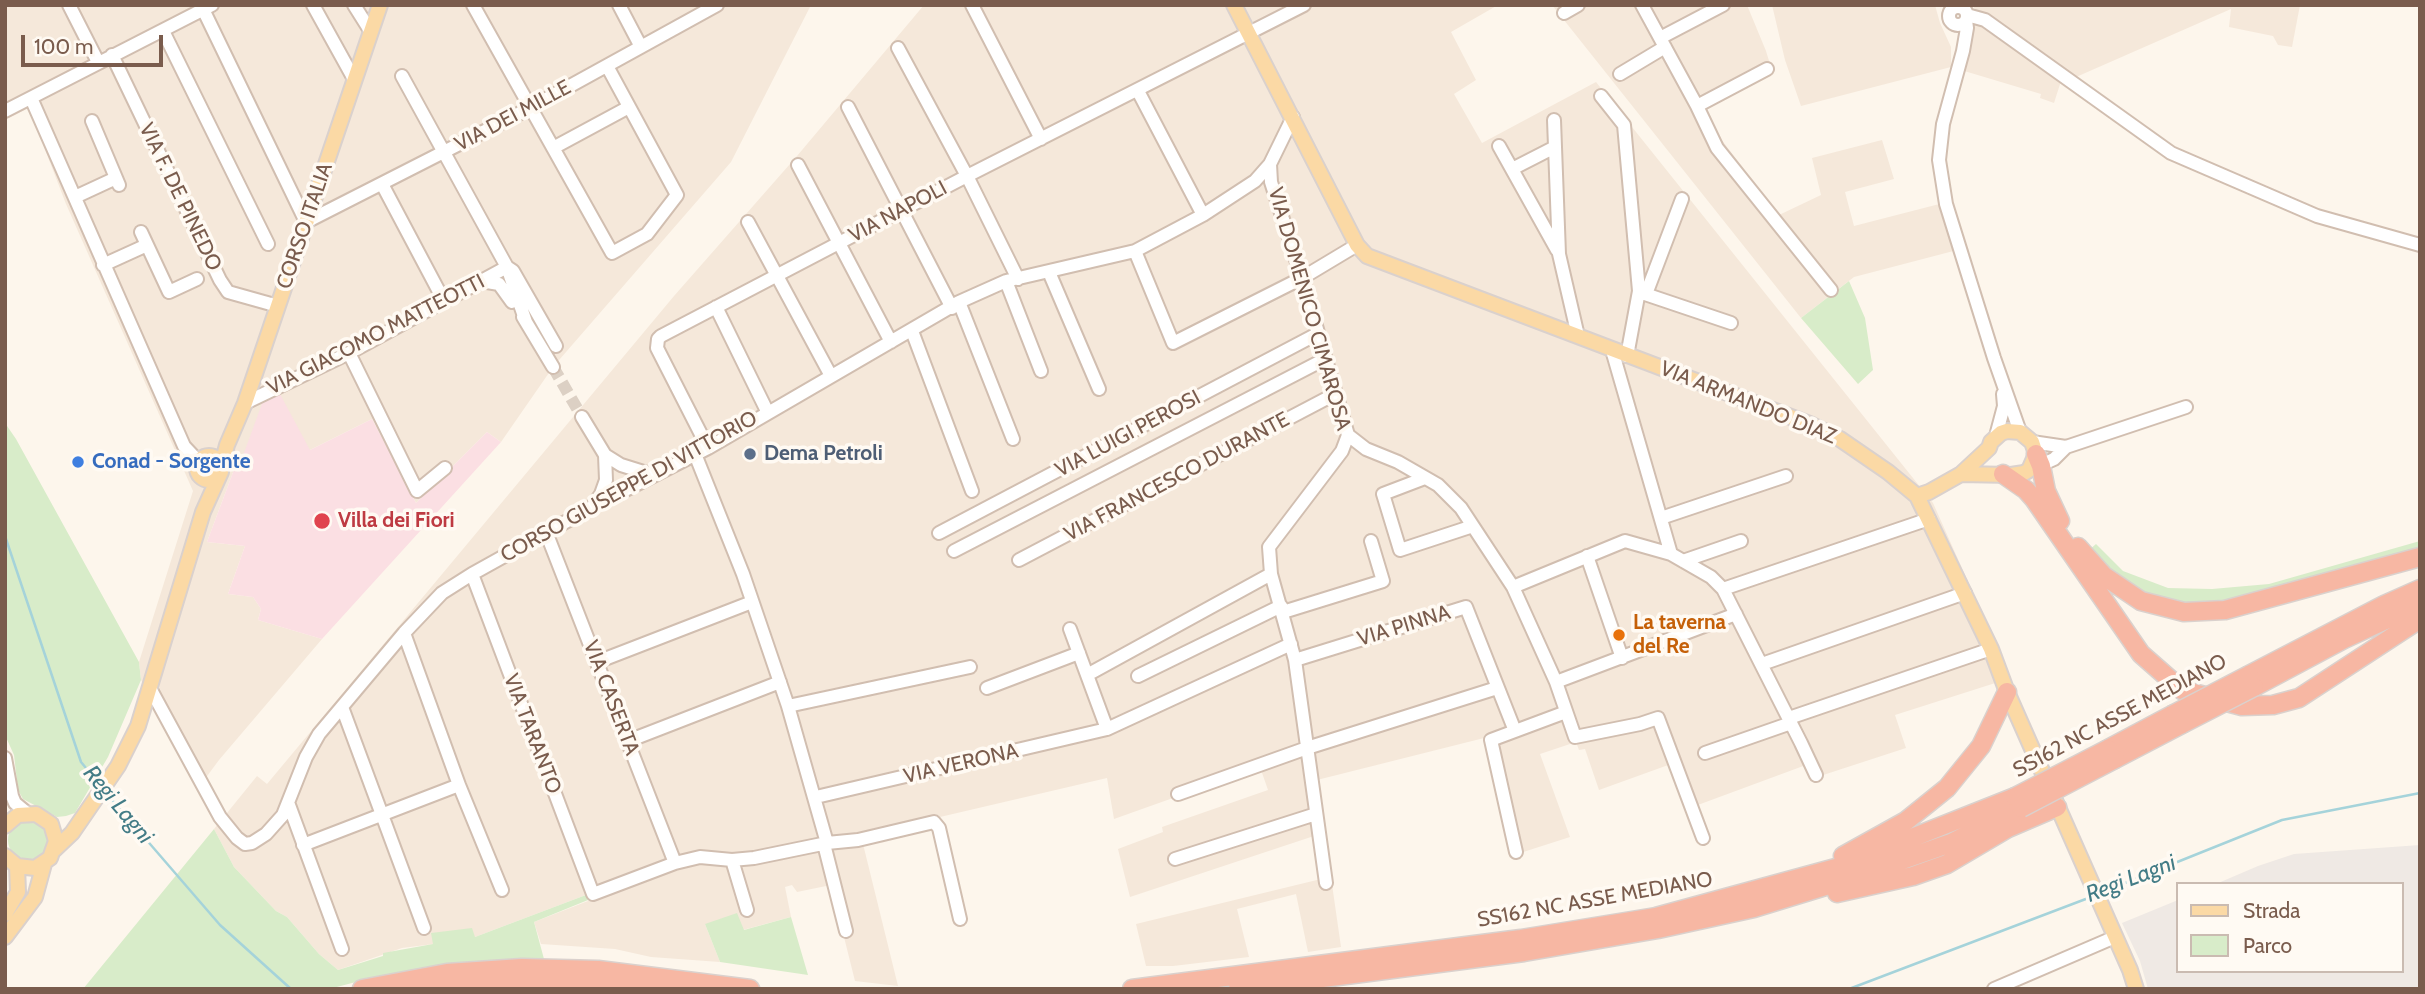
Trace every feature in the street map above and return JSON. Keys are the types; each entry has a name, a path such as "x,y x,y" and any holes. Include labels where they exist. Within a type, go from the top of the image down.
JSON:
{"highway":[{"path":"2035,458 2056,514 2087,559 2104,576 2141,601 2184,612 2225,610 2420,558"},
{"path":"2003,474 2034,499 2141,654 2182,690 2242,706 2273,705 2299,698 2420,619"},
{"name":"SS162 NC ASSE MEDIANO","path":"1132,989 1521,939 1750,901 1842,881 1951,843 2018,802 2252,681 2384,605 2420,589"},
{"name":"SS162 NC ASSE MEDIANO","path":"2252,681 2420,604"},
{"path":"1750,901 1840,858 1906,821 1947,788 1981,746 2007,692"},
{"path":"1750,901 1815,898 1913,876 1947,864 2008,828 2057,807"},
{"name":"SS162 NC ASSE MEDIANO","path":"1238,989 1524,952 1658,929 1750,901"},
{"path":"370,987 447,973 549,968 646,975 750,989"},
{"path":"425,989 522,980 592,982 657,989"}],"main road":[{"name":"CORSO ITALIA","path":"5,937 35,897 44,864 83,818 118,766 138,726 203,512 245,403 380,5"},
{"path":"1234,5 1357,245"},
{"name":"VIA ARMANDO DIAZ","path":"1357,245 1367,256 1376,260 1812,425 1840,439 1917,496 1991,649 2007,692 2136,989"},
{"path":"1917,496 1961,474 2007,430 2020,432 2035,458 2011,475 1961,474"},
{"path":"1992,442 1994,466 2003,474"},
{"path":"202,464 227,445"},
{"path":"219,461 221,470 216,478 208,480 202,464 219,461"},
{"name":"CORSO ITALIA","path":"202,464 203,512"},
{"path":"5,826 18,815 27,813 36,814 51,824 68,826 83,818"},
{"path":"51,824 56,841 54,850"},
{"path":"5,856 17,866 35,868 44,864"},
{"path":"5,914 18,892 17,866"}],"street":[{"path":"69,5 98,62"},
{"path":"313,5 354,79"},
{"path":"354,5 371,32"},
{"path":"473,5 612,253 646,234 677,195 607,66"},
{"path":"619,5 641,47"},
{"name":"VIA DEI MILLE","path":"306,222 530,108 717,5"},
{"path":"972,5 1041,139"},
{"name":"VIA NAPOLI","path":"708,448 656,343 661,336 967,176 1304,5"},
{"path":"1564,13 1578,5"},
{"path":"1642,5 1717,148 1831,290"},
{"path":"1620,74 1723,5"},
{"path":"1942,5 1985,20 2171,153 2317,216 2420,245"},
{"path":"5,111 206,7 306,222"},
{"path":"1958,12 1959,64 1943,124 1938,160 1946,204 2020,432"},
{"path":"163,31 268,244"},
{"path":"898,48 967,176 1012,280 1041,370"},
{"name":"VIA F. DE PINEDO","path":"112,55 220,280 228,292 278,306"},
{"path":"1697,106 1767,69"},
{"path":"402,76 507,267 526,322"},
{"path":"1138,91 1203,215"},
{"path":"1601,96 1623,125 1643,293"},
{"path":"31,98 184,446 202,464"},
{"path":"553,148 629,107"},
{"path":"848,107 956,305 1013,439"},
{"name":"VIA DOMENICO CIMAROSA","path":"1293,117 1270,164 1271,182 1348,435 1342,451 1269,547 1271,575 1295,660 1326,883"},
{"path":"1554,120 1559,254 1578,336"},
{"path":"75,197 118,182 92,121"},
{"path":"1499,146 1559,254"},
{"path":"1512,169 1555,147"},
{"name":"CORSO GIUSEPPE DI VITTORIO","path":"150,688 217,811 237,838 245,844 259,839 275,825 289,805 306,757 319,734 432,601 472,574 593,506 708,448 767,411 956,305 1012,280 1135,251 1203,215 1255,181 1270,164"},
{"path":"798,165 891,342"},
{"path":"382,184 444,302"},
{"path":"1627,356 1643,293 1682,199"},
{"path":"748,222 779,274 831,376"},
{"path":"141,232 169,292 197,279"},
{"path":"103,264 147,245"},
{"path":"1135,251 1173,343 1302,278 1357,245"},
{"path":"507,267 513,271 556,346"},
{"name":"VIA GIACOMO MATTEOTTI","path":"245,403 349,353 507,267"},
{"path":"1049,272 1099,389"},
{"path":"480,281 494,282 503,287 553,367"},
{"path":"1643,293 1731,323"},
{"path":"716,307 767,411"},
{"path":"912,331 972,491"},
{"name":"VIA LUIGI PEROSI","path":"939,533 1317,334"},
{"path":"1612,350 1661,518 1677,558"},
{"path":"349,353 417,491 445,468"},
{"path":"954,551 1325,359"},
{"path":"1992,442 2004,406 2002,380"},
{"name":"VIA FRANCESCO DURANTE","path":"1019,560 1335,394"},
{"path":"2035,458 2186,407"},
{"path":"582,417 605,455 621,465 653,475"},
{"path":"1348,435 1366,449 1398,462 1438,485 1461,508 1513,587 1556,682 1575,737 1658,718 1703,838"},
{"path":"2035,458 2054,458 2066,447"},
{"path":"695,454 743,574 788,706 816,797 846,932"},
{"path":"593,506 606,480 605,455"},
{"path":"1661,518 1786,476"},
{"path":"1426,478 1382,494 1400,550 1473,526"},
{"path":"1723,589 1930,519"},
{"name":"VIA CASERTA","path":"546,533 675,863"},
{"path":"1138,676 1282,609 1383,581 1371,541"},
{"path":"1513,587 1625,541 1677,558 1711,577 1723,589 1816,775"},
{"path":"1677,558 1741,541"},
{"path":"1587,556 1622,658"},
{"name":"VIA TARANTO","path":"472,574 593,894 675,863"},
{"path":"1087,675 1271,575"},
{"path":"1762,664 1965,593"},
{"path":"597,662 751,602"},
{"name":"VIA PINNA","path":"1295,660 1466,607 1515,731"},
{"path":"1556,682 1736,614"},
{"path":"1070,629 1107,729"},
{"path":"404,633 459,785 502,890"},
{"name":"VIA VERONA","path":"816,797 1107,729 1291,644"},
{"path":"1705,753 1991,649"},
{"path":"987,688 1079,653"},
{"path":"788,706 971,667"},
{"path":"628,741 780,682"},
{"path":"1178,794 1307,748 1497,688"},
{"path":"342,707 424,928"},
{"path":"1516,852 1491,740 1566,712"},
{"path":"5,758 12,796 15,803 27,813"},
{"path":"303,845 459,785"},
{"path":"289,805 342,949"},
{"path":"1175,859 1316,814"},
{"path":"675,863 700,857 754,859 858,840 934,822 939,828 960,919"},
{"path":"732,860 747,910"},
{"path":"1994,989 2115,937"}],"shaded area":[{"path":"5,5 811,5 731,162 553,367 501,442 487,432 416,503 372,419 310,450 241,461 235,467 207,542 245,546 228,594 253,597 261,609 258,620 322,639 199,787 141,680 139,662 193,491 66,204 29,108 5,120"},
{"path":"924,5 1498,5 1451,32 1476,80 1454,94 1482,143 1596,82 1933,503 2011,678 1895,715 1906,748 1814,778 1806,765 1687,809 1671,764 1599,790 1585,749 1579,750 1576,742 1540,754 1570,837 1514,855 1488,737 1317,780 1341,947 1308,952 1296,894 1237,909 1249,957 1173,966 1146,966 1136,924 1321,879 1314,836 1130,897 1118,849 1163,832 1162,827 1268,790 1260,767 1114,819 1107,778 940,817 940,825 863,844 898,986 855,981 831,885 797,892 792,885 785,887 791,917 743,930 705,924 720,962 651,957 615,949 541,944 534,922 588,901 586,895 475,937 432,933 434,944 402,948 338,970 234,867 214,829 257,776 267,784 674,296"},
{"path":"1552,5 1747,5 1773,74 1704,110 1721,139 1779,215 1821,195 1812,158 1882,140 1894,179 1845,192 1854,226 1951,201 1965,248 1854,277 1801,318"},
{"path":"1772,5 1935,5 1951,47 1951,67 1801,106 1785,60"},
{"path":"1972,5 2300,5 2292,47 2278,45 2273,36 2229,27 2231,9 2067,81 2061,81 2054,103 2040,98 2041,94 1961,70 1976,10"},
{"name":"Villa dei Fiori","path":"280,394 310,450 372,419 416,503 487,432 501,442 322,639 258,620 261,609 253,597 228,594 245,546 207,542 263,401"},
{"path":"2420,845 2420,989 2148,989 2140,961 2122,923 2176,901 2176,973 2404,973 2404,882 2221,882 2294,854"}],"green space":[{"path":"1849,281 1865,318 1873,370 1858,384 1801,318"},
{"path":"5,423 139,662 141,680 108,757 75,813 66,816 57,817 23,799 18,790 14,755 5,735"},
{"path":"2420,541 2420,551 2226,604 2197,607 2131,591 2088,551 2096,544 2123,571 2168,588 2212,589 2269,584"},
{"path":"28,820 36,821 42,826 47,832 47,848 42,854 36,859 28,860 20,859 14,854 9,848 8,840 9,832 14,826 20,821"},
{"path":"214,829 234,867 338,970 383,956 383,953 433,944 431,933 472,928 475,937 586,895 588,900 534,922 544,959 445,965 379,976 329,989 83,989"},
{"path":"737,913 744,930 791,917 808,975 720,962 705,924"}],"waterway":[{"name":"Regi Lagni","path":"5,536 81,762 100,785"},
{"name":"Regi Lagni","path":"106,793 220,925 291,989"},
{"name":"Regi Lagni","path":"2100,893 2282,820 2420,793"},
{"name":"Regi Lagni","path":"1849,989 2091,897"}],"tunnel":[{"path":"553,367 582,417"}],"place":[{"name":"Dema Petroli","path":"750,454"},
{"name":"Conad - Sorgente","path":"78,462"},
{"name":"Villa dei Fiori","path":"322,521"},
{"name":"La taverna del Re","path":"1619,635"}]}
